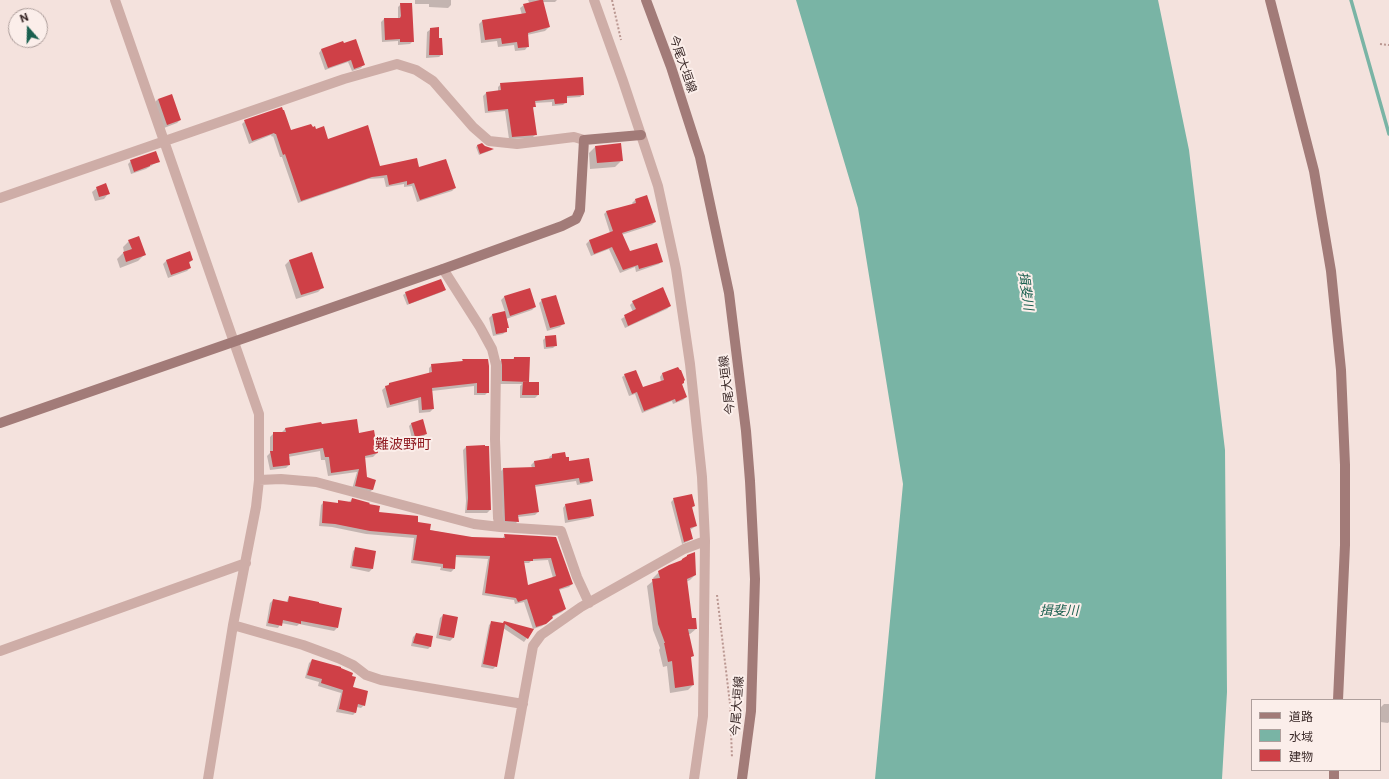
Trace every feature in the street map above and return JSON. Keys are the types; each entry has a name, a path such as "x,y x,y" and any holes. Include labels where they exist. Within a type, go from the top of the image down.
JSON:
{"street":[{"path":"115,0 259,414 259,480 256,507 233,626 208,779"},
{"path":"594,0 658,186 676,269 690,364 702,477 705,541 703,716 694,779"},
{"name":"今尾大垣線","path":"646,0 673,74 700,157 729,293 746,431 755,579 751,711 742,779"},
{"path":"1270,0 1314,171 1330,270 1341,370 1345,465 1345,544 1338,699"},
{"path":"0,198 344,79 397,64 416,70 433,81 473,127 489,141 517,144 574,137 584,140 640,135"},
{"path":"0,423 235,342 562,226 576,219 580,210 584,140"},
{"path":"443,269 480,327 492,349 496,365 495,439 498,518 500,527"},
{"path":"259,480 281,479 316,482 474,524 561,531 577,576 589,603"},
{"path":"510,779 533,646 541,636 589,603 684,549 705,541"},
{"path":"0,651 246,563"},
{"path":"233,626 303,646 338,658 353,665 366,675 381,680 522,704"}],"path":[{"path":"1380,44 1389,45"},
{"path":"716,588 730,704 733,764"}],"water":[{"name":"揖斐川","path":"796,0 1158,0 1189,150 1225,450 1227,692 1222,779 875,779 903,484 858,208"}],"building":[{"path":"543,0 550,27 528,33 529,47 518,48 517,42 502,44 501,38 485,40 482,20 526,13 523,4"},
{"path":"400,3 412,3 414,42 400,42 400,39 385,40 384,18 400,18"},
{"path":"439,27 439,38 442,38 443,55 429,55 430,28"},
{"path":"356,39 365,65 354,69 351,60 328,68 321,49 343,41 344,43"},
{"path":"583,77 584,95 567,96 567,103 555,104 554,99 535,101 536,107 533,107 537,135 512,137 508,109 488,111 486,92 501,90 500,83"},
{"path":"172,94 181,120 167,125 158,99"},
{"path":"282,107 291,130 311,124 313,127 315,126 316,129 324,126 328,139 368,125 380,166 417,158 419,167 446,159 456,188 420,200 414,183 407,185 407,181 389,185 387,175 372,177 301,201 285,154 283,155 276,134 274,133 252,141 244,120"},
{"path":"482,143 485,146 494,149 480,154 477,145"},
{"path":"621,143 623,161 597,163 595,146"},
{"path":"156,151 160,162 134,172 130,160"},
{"path":"106,183 110,194 99,197 96,187"},
{"path":"647,195 656,222 622,233 630,251 657,243 663,262 639,269 638,265 623,270 612,247 594,254 589,240 613,231 606,211 636,203 635,199"},
{"path":"139,236 146,255 126,262 123,252 132,249 128,240"},
{"path":"190,251 193,260 189,262 191,268 171,275 166,260"},
{"path":"312,252 324,288 301,295 289,260"},
{"path":"441,279 446,290 409,304 405,292"},
{"path":"663,287 671,306 628,326 624,315 636,309 632,301"},
{"path":"530,288 536,307 510,316 504,296"},
{"path":"556,295 565,324 550,328 541,299"},
{"path":"505,311 509,328 507,328 507,332 496,334 492,314"},
{"path":"556,335 557,346 546,347 545,336"},
{"path":"514,357 530,357 529,382 502,381 501,359 514,359"},
{"path":"462,359 488,359 489,393 477,393 477,383 432,388 434,409 422,410 421,397 390,405 385,386 389,385 389,383 432,372 431,364 463,361"},
{"path":"678,367 681,370 685,380 682,384 687,397 676,402 675,399 644,411 637,392 632,394 624,374 636,370 643,387 664,380 662,373"},
{"path":"523,382 539,382 539,395 522,395"},
{"path":"357,419 359,433 374,430 378,453 365,456 367,477 376,480 373,490 355,486 359,469 331,473 329,457 325,457 323,448 289,454 290,465 273,467 270,451 273,451 273,432 286,432 285,428 321,422 322,424"},
{"path":"423,419 427,434 415,437 411,423"},
{"path":"466,446 489,446 491,510 467,510"},
{"path":"565,452 566,457 569,457 569,461 589,458 593,481 580,483 579,478 535,485 539,512 518,515 519,522 505,521 503,468 535,467 534,461 552,458 552,454"},
{"path":"692,494 695,506 692,507 697,526 690,528 693,539 684,542 673,498"},
{"path":"352,498 380,506 379,512 418,516 418,522 431,524 430,530 472,537 505,538 504,534 556,537 573,584 559,589 566,609 552,616 553,618 546,624 536,627 527,599 518,602 516,598 485,593 490,556 456,555 455,569 443,568 443,564 413,560 417,535 370,531 322,523 323,501 338,503 338,500 351,502","holes":["551,558 556,576 528,585 524,561"]},
{"path":"591,499 594,516 568,520 565,504"},
{"path":"355,547 376,551 373,569 352,566"},
{"path":"695,552 696,575 687,579 692,618 696,618 697,629 688,629 694,656 691,657 694,685 675,688 672,661 668,662 665,643 658,624 652,579 660,578 658,571"},
{"path":"289,596 342,608 338,628 301,621 301,624 283,620 282,626 268,623 273,599 288,602"},
{"path":"443,614 458,617 454,638 439,635"},
{"path":"491,621 503,623 504,621 534,629 528,639 505,624 497,667 483,664"},
{"path":"416,633 433,636 431,647 413,643"},
{"path":"312,659 341,667 353,673 352,676 356,677 353,687 368,691 365,706 358,704 356,713 339,709 343,690 321,683 322,679 307,675"}],"waterway":[{"path":"1351,0 1389,134"}],"district":[{"name":"難波野町","path":"403,444"}]}
